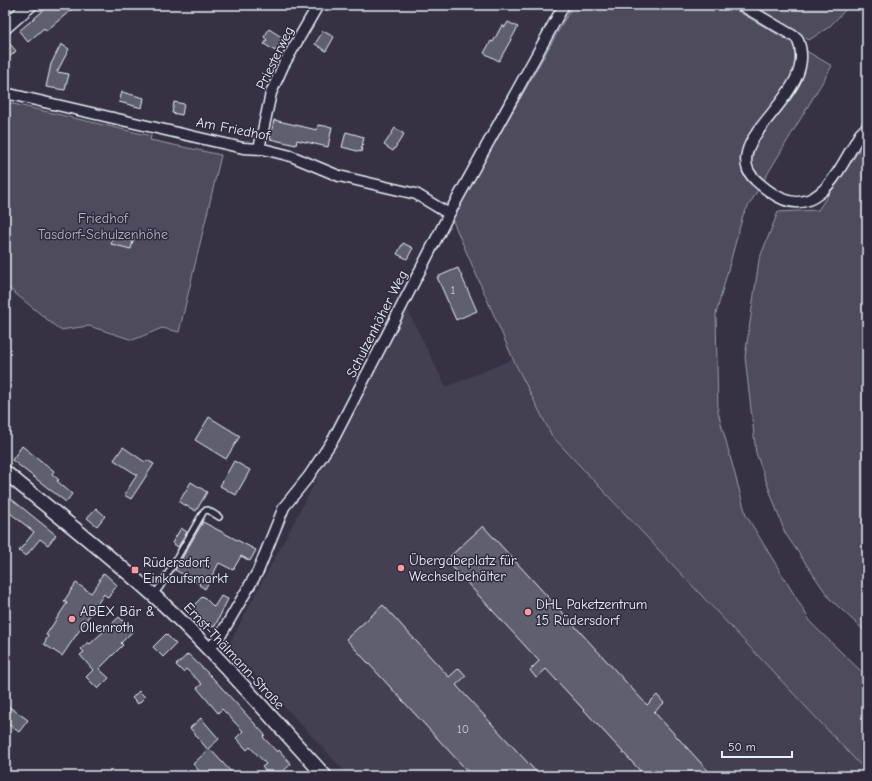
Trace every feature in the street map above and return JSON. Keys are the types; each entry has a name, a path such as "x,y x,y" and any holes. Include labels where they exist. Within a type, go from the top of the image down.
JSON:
{"main road":[{"path":"5,27 30,5"},
{"name":"Ernst-Thälmann-Straße","path":"5,472 100,549 153,595 329,774"}],"street":[{"name":"Priesterweg","path":"259,148 271,94 283,66 318,5"},
{"name":"Schulzenhöher Weg","path":"208,650 219,638 258,571 284,507 309,476 334,438 449,214 564,5"},
{"path":"741,5 797,38 801,54 801,64 796,79 750,144 746,157 748,170 754,179 772,193 786,200 800,202 810,200 818,196 828,186 860,134 867,127"},
{"name":"Am Friedhof","path":"5,93 243,148 259,148 291,156 339,176 416,194 449,214"}],"lane":[{"path":"153,595 160,587 204,511 208,510 218,517"}],"shaded area":[{"path":"407,309 446,387 513,359 552,436 867,772 867,776 349,776 228,646"}],"green space":[{"path":"573,5 727,5 832,66 743,215 716,314 718,412 746,515 812,624 867,677 867,772 552,436 513,359 452,219"},
{"path":"751,5 850,5 829,27 809,40"},
{"name":"Friedhof Tasdorf-Schulzenhöhe","path":"5,102 151,136 150,140 221,155 179,332 162,328 133,340 89,326 60,330 5,285"},
{"path":"867,139 867,633 830,599 785,533 756,453 745,357 759,260 778,212 818,210"}],"building":[{"path":"50,5 77,5 46,31 44,28 28,42 19,31"},
{"path":"508,22 518,27 499,61 484,53 491,41 493,42 502,25 505,27"},
{"path":"269,29 283,38 275,51 264,44 267,40 264,37"},
{"path":"323,31 334,37 326,51 315,44"},
{"path":"5,38 16,51 5,61"},
{"path":"61,44 69,49 57,72 69,74 65,90 46,87 51,64"},
{"path":"122,92 144,98 142,108 119,102"},
{"path":"174,102 184,104 182,115 172,113"},
{"path":"274,120 317,130 318,125 332,127 328,147 297,140 296,145 270,139"},
{"path":"395,128 404,134 393,151 384,145"},
{"path":"346,132 364,137 361,152 342,147"},
{"path":"114,233 134,237 131,249 111,244"},
{"path":"403,243 413,248 407,259 397,254"},
{"path":"458,268 477,311 456,320 437,277"},
{"path":"209,417 240,436 226,459 195,440"},
{"path":"22,446 54,471 52,474 59,480 57,481 72,494 66,502 12,460"},
{"path":"123,447 145,462 147,460 154,464 131,499 124,495 137,475 114,460"},
{"path":"234,461 250,470 236,495 220,486"},
{"path":"191,482 207,492 196,511 179,502"},
{"path":"9,497 56,535 48,545 40,539 26,556 19,551 34,532 5,509 5,501"},
{"path":"96,508 105,516 97,526 87,518"},
{"path":"203,522 256,550 250,561 241,556 233,570 219,563 205,589 199,585 200,584 175,570"},
{"name":"DHL Paketzentrum 15 Rüdersdorf","path":"483,526 647,705 657,695 664,703 654,712 713,776 645,776 546,669 536,678 530,670 539,661 446,560"},
{"path":"181,528 187,532 178,547 172,543"},
{"name":"ABEX Bär & Ollenroth","path":"104,573 117,585 108,598 104,594 62,656 44,644 48,636 46,635 67,603 64,601 76,583 91,593"},
{"path":"203,596 214,607 221,596 228,599 215,626 211,627 192,607"},
{"path":"383,605 449,677 459,668 466,676 456,685 540,776 472,776 346,639"},
{"path":"119,617 133,631 121,643 123,645 99,669 109,678 98,689 86,677 93,670 80,655 84,652 81,649 88,642 90,644"},
{"path":"166,634 176,644 163,657 153,647"},
{"path":"188,654 211,676 265,735 263,737 277,752 279,750 291,764 278,776 270,776 262,767 266,764 250,747 247,750 236,738 243,731 222,709 218,713 197,688 202,684 186,669 183,672 176,665"},
{"path":"139,691 145,697 138,704 132,698"},
{"path":"5,704 28,720 19,732 5,722"},
{"path":"201,718 219,739 209,748 235,776 210,776 205,771 202,774 193,764 208,750 190,728"}],"place":[{"name":"Übergabeplatz für Wechselbehälter","path":"401,568"},
{"name":"Rüdersdorf, Einkaufsmarkt","path":"135,570"},
{"name":"DHL Paketzentrum 15 Rüdersdorf","path":"528,612"},
{"name":"ABEX Bär & Ollenroth","path":"72,619"}]}
